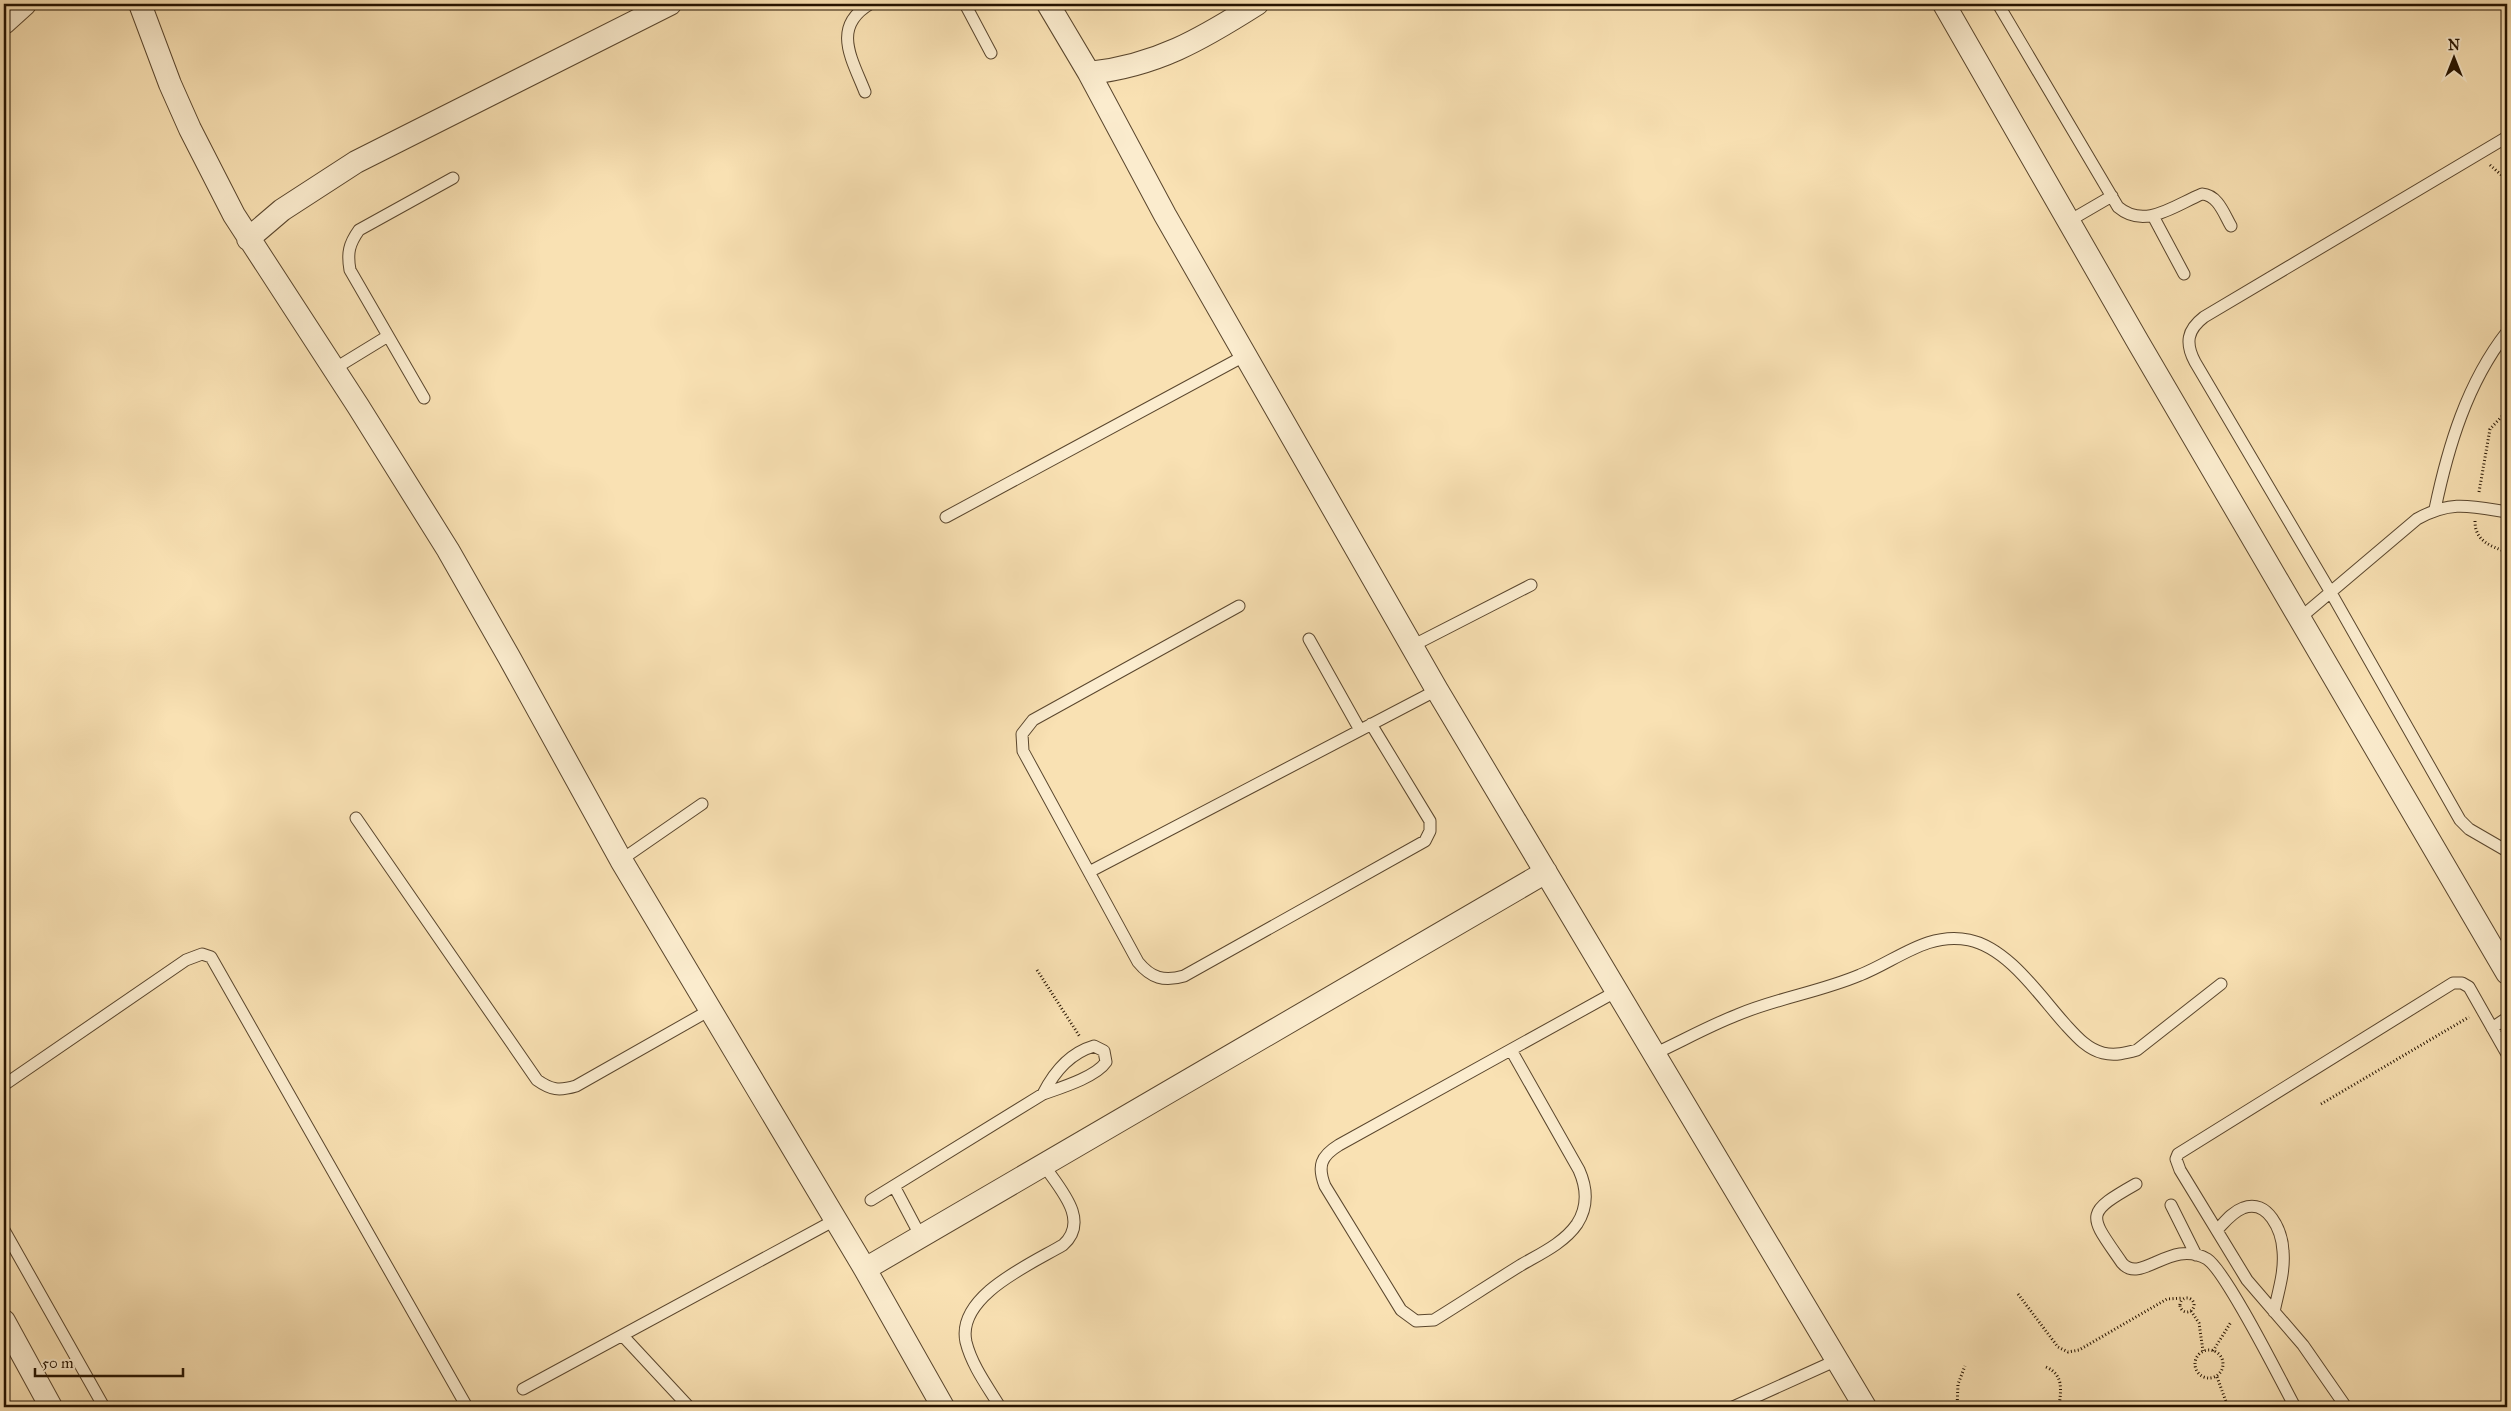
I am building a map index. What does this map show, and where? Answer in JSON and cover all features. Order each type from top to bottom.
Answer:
[{"type":"street","points":[[4,23],[25,4]]},
{"type":"street","points":[[140,4],[170,84],[190,129],[248,239],[334,369],[452,558],[621,860],[834,1220],[865,1269],[943,1407]]},
{"type":"street","points":[[248,239],[311,190],[356,162],[670,4]]},
{"type":"street","points":[[1048,4],[1089,73],[1165,215],[1437,690],[1865,1407]]},
{"type":"street","points":[[1089,73],[1122,69],[1163,57],[1209,35],[1257,4]]},
{"type":"street","points":[[1944,4],[2507,973]]},
{"type":"street","points":[[865,1269],[1546,872]]},
{"type":"street","points":[[4,1321],[51,1407]]},
{"type":"lane","points":[[865,92],[847,39],[848,24],[856,12],[870,4]]},
{"type":"lane","points":[[965,4],[991,53]]},
{"type":"lane","points":[[1998,4],[2118,207],[2126,214],[2144,218],[2154,216],[2198,196],[2207,194],[2215,200],[2231,226]]},
{"type":"lane","points":[[2507,137],[2204,317],[2194,325],[2188,337],[2189,351],[2195,362],[2330,591],[2460,820],[2469,829],[2507,852]]},
{"type":"lane","points":[[424,398],[350,270],[347,256],[351,242],[360,230],[453,178]]},
{"type":"lane","points":[[2069,221],[2112,196]]},
{"type":"lane","points":[[2154,216],[2184,274]]},
{"type":"lane","points":[[2436,509],[2445,463],[2460,419],[2480,376],[2507,332]]},
{"type":"lane","points":[[334,369],[388,336]]},
{"type":"lane","points":[[946,517],[1246,355]]},
{"type":"lane","points":[[2300,618],[2417,519],[2436,509],[2448,506],[2477,507],[2507,512]]},
{"type":"lane","points":[[1412,646],[1531,585]]},
{"type":"lane","points":[[1239,606],[1033,720],[1026,726],[1022,734],[1023,751],[1144,970],[1163,979],[1184,976],[1426,841],[1430,831],[1430,821],[1371,724]]},
{"type":"lane","points":[[1309,639],[1360,730]]},
{"type":"lane","points":[[1089,872],[1437,690]]},
{"type":"lane","points":[[621,860],[702,804]]},
{"type":"lane","points":[[356,818],[537,1080],[548,1088],[562,1090],[576,1086],[710,1010]]},
{"type":"lane","points":[[1654,1054],[1737,1014],[1861,975],[1920,944],[1944,938],[1969,940],[1992,948],[2011,964],[2076,1036],[2089,1047],[2104,1053],[2121,1054],[2137,1050],[2221,984]]},
{"type":"lane","points":[[4,1085],[186,960],[202,954],[211,957],[467,1407]]},
{"type":"lane","points":[[2346,1407],[2303,1345],[2247,1280],[2177,1164],[2176,1159],[2182,1150],[2445,986],[2462,983],[2469,987],[2507,1054]]},
{"type":"lane","points":[[1511,1050],[1585,1183],[1586,1197],[1583,1211],[1576,1224],[1558,1242],[1434,1320],[1416,1321],[1402,1310],[1325,1186],[1321,1174],[1322,1162],[1329,1152],[1339,1145],[1617,991]]},
{"type":"lane","points":[[2492,1028],[2507,1018]]},
{"type":"lane","points":[[871,1200],[1043,1094],[1071,1084],[1103,1067],[1106,1056],[1104,1051],[1094,1046],[1087,1048],[1065,1062],[1049,1082],[1043,1094]]},
{"type":"lane","points":[[1000,1407],[972,1360],[966,1341],[967,1321],[976,1303],[990,1290],[1063,1245],[1072,1236],[1076,1224],[1073,1212],[1043,1164]]},
{"type":"lane","points":[[2136,1184],[2101,1205],[2096,1218],[2100,1231],[2126,1268],[2137,1270],[2170,1255],[2183,1253],[2196,1255],[2208,1260],[2217,1270],[2240,1308],[2295,1407]]},
{"type":"lane","points":[[894,1186],[921,1236]]},
{"type":"lane","points":[[2171,1205],[2196,1255]]},
{"type":"lane","points":[[2217,1230],[2244,1207],[2256,1206],[2267,1212],[2275,1222],[2284,1250],[2281,1279],[2274,1312]]},
{"type":"lane","points":[[523,1389],[834,1220]]},
{"type":"lane","points":[[4,1230],[104,1407]]},
{"type":"lane","points":[[623,1336],[689,1407]]},
{"type":"lane","points":[[1733,1407],[1837,1360]]},
{"type":"path","points":[[2478,154],[2507,180]]},
{"type":"path","points":[[2507,411],[2490,430],[2477,507],[2476,533],[2490,546],[2507,552]]},
{"type":"path","points":[[1036,970],[1087,1048]]},
{"type":"path","points":[[2321,1104],[2482,1009]]},
{"type":"path","points":[[2018,1294],[2058,1347],[2068,1352],[2079,1350],[2167,1299],[2187,1297],[2194,1301],[2195,1305],[2191,1311]]},
{"type":"path","points":[[2183,1298],[2180,1305],[2181,1309],[2188,1312],[2191,1311]]},
{"type":"path","points":[[2213,1350],[2240,1308]]},
{"type":"path","points":[[2191,1311],[2198,1322],[2203,1351]]},
{"type":"path","points":[[2213,1350],[2218,1354],[2223,1366],[2217,1376],[2205,1378],[2196,1371],[2195,1360],[2203,1351],[2213,1350]]},
{"type":"path","points":[[1957,1407],[1958,1384],[1965,1366]]},
{"type":"path","points":[[2046,1367],[2054,1370],[2058,1376],[2061,1389],[2059,1407]]},
{"type":"path","points":[[2217,1376],[2228,1407]]}]
